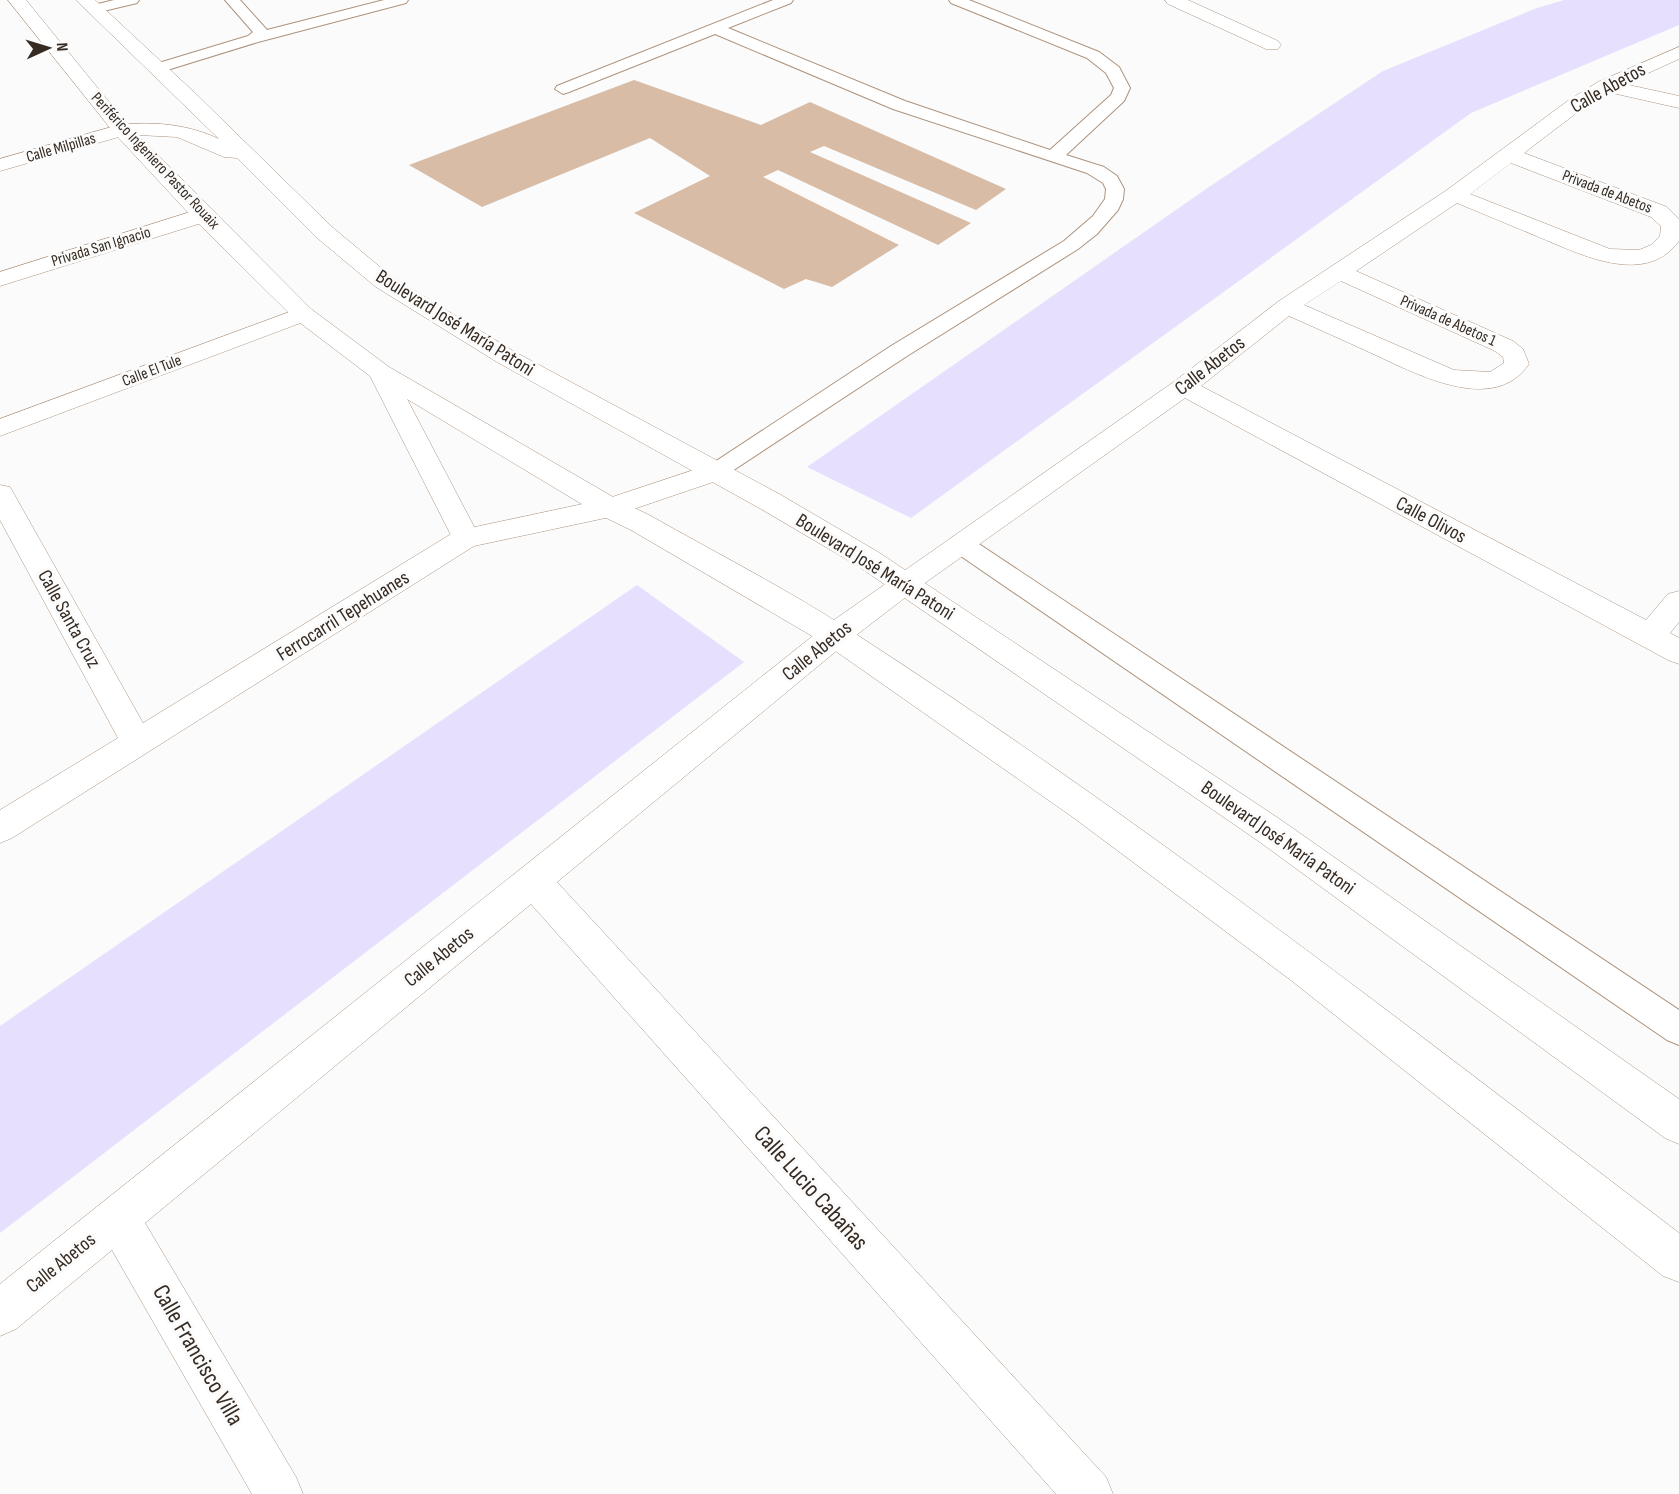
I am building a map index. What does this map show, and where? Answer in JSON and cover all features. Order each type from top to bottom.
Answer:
[{"type":"street","name":"Periférico Ingeniero Pastor Rouaix","points":[[16,0],[122,130],[203,215],[303,314]]},
{"type":"street","points":[[1182,3],[1208,0]]},
{"type":"street","points":[[1182,3],[1272,45]]},
{"type":"street","name":"Boulevard José María Patoni","points":[[90,4],[346,251],[404,295],[506,357],[771,502],[905,583],[1269,830],[1679,1124]]},
{"type":"street","name":"Calle Abetos","points":[[0,1313],[835,635],[905,583],[1184,387],[1287,306],[1455,195],[1507,154],[1605,86],[1676,57]]},
{"type":"street","points":[[1605,86],[1679,102]]},
{"type":"street","name":"Calle Milpillas","points":[[0,165],[122,130],[162,128],[187,131],[259,168]]},
{"type":"street","name":"Privada de Abetos","points":[[1455,195],[1584,248],[1609,255],[1630,258],[1658,252],[1672,236],[1673,229],[1670,221],[1659,212],[1507,154]]},
{"type":"street","name":"Privada San Ignacio","points":[[0,279],[203,215]]},
{"type":"street","name":"Privada de Abetos 1","points":[[1287,306],[1429,370],[1458,379],[1479,381],[1497,378],[1512,373],[1517,364],[1514,354],[1504,346],[1340,272]]},
{"type":"street","points":[[303,314],[380,372],[610,508],[672,540],[835,635],[1086,808],[1305,969],[1679,1260]]},
{"type":"street","name":"Calle El Tule","points":[[0,428],[303,314]]},
{"type":"street","points":[[380,372],[466,538]]},
{"type":"street","name":"Calle Olivos","points":[[1184,387],[1679,652]]},
{"type":"street","name":"Ferrocarril Tepehuanes","points":[[0,828],[466,538],[610,508],[715,472]]},
{"type":"street","name":"Calle Santa Cruz","points":[[0,494],[137,743]]},
{"type":"street","points":[[1650,636],[1679,602]]},
{"type":"street","name":"Calle Lucio Cabañas","points":[[533,882],[1089,1494]]},
{"type":"street","name":"Calle Francisco Villa","points":[[117,1217],[279,1494]]},
{"type":"lane","points":[[90,4],[132,0]]},
{"type":"lane","points":[[232,0],[258,27],[261,33],[253,39]]},
{"type":"lane","points":[[158,68],[253,39],[400,0]]},
{"type":"lane","points":[[563,89],[786,0]]},
{"type":"lane","points":[[956,0],[1093,56],[1113,70],[1122,88],[1118,97],[1053,157]]},
{"type":"lane","points":[[714,28],[899,105],[1099,172],[1114,184],[1117,193],[1114,202],[1092,228],[1071,244],[899,351],[715,472]]},
{"type":"lane","points":[[961,544],[1679,1029]]},
{"type":"shaded area","points":[[1564,0],[1679,0],[1679,25],[1471,113],[911,518],[807,467],[1206,189],[1383,71],[1537,8]]},
{"type":"shaded area","points":[[637,585],[744,662],[0,1233],[0,1026]]},
{"type":"building","points":[[634,80],[761,125],[810,102],[1006,189],[976,210],[824,146],[810,152],[971,223],[938,245],[778,170],[763,177],[899,245],[832,287],[806,279],[784,289],[634,213],[710,176],[650,138],[482,207],[409,165]]}]
